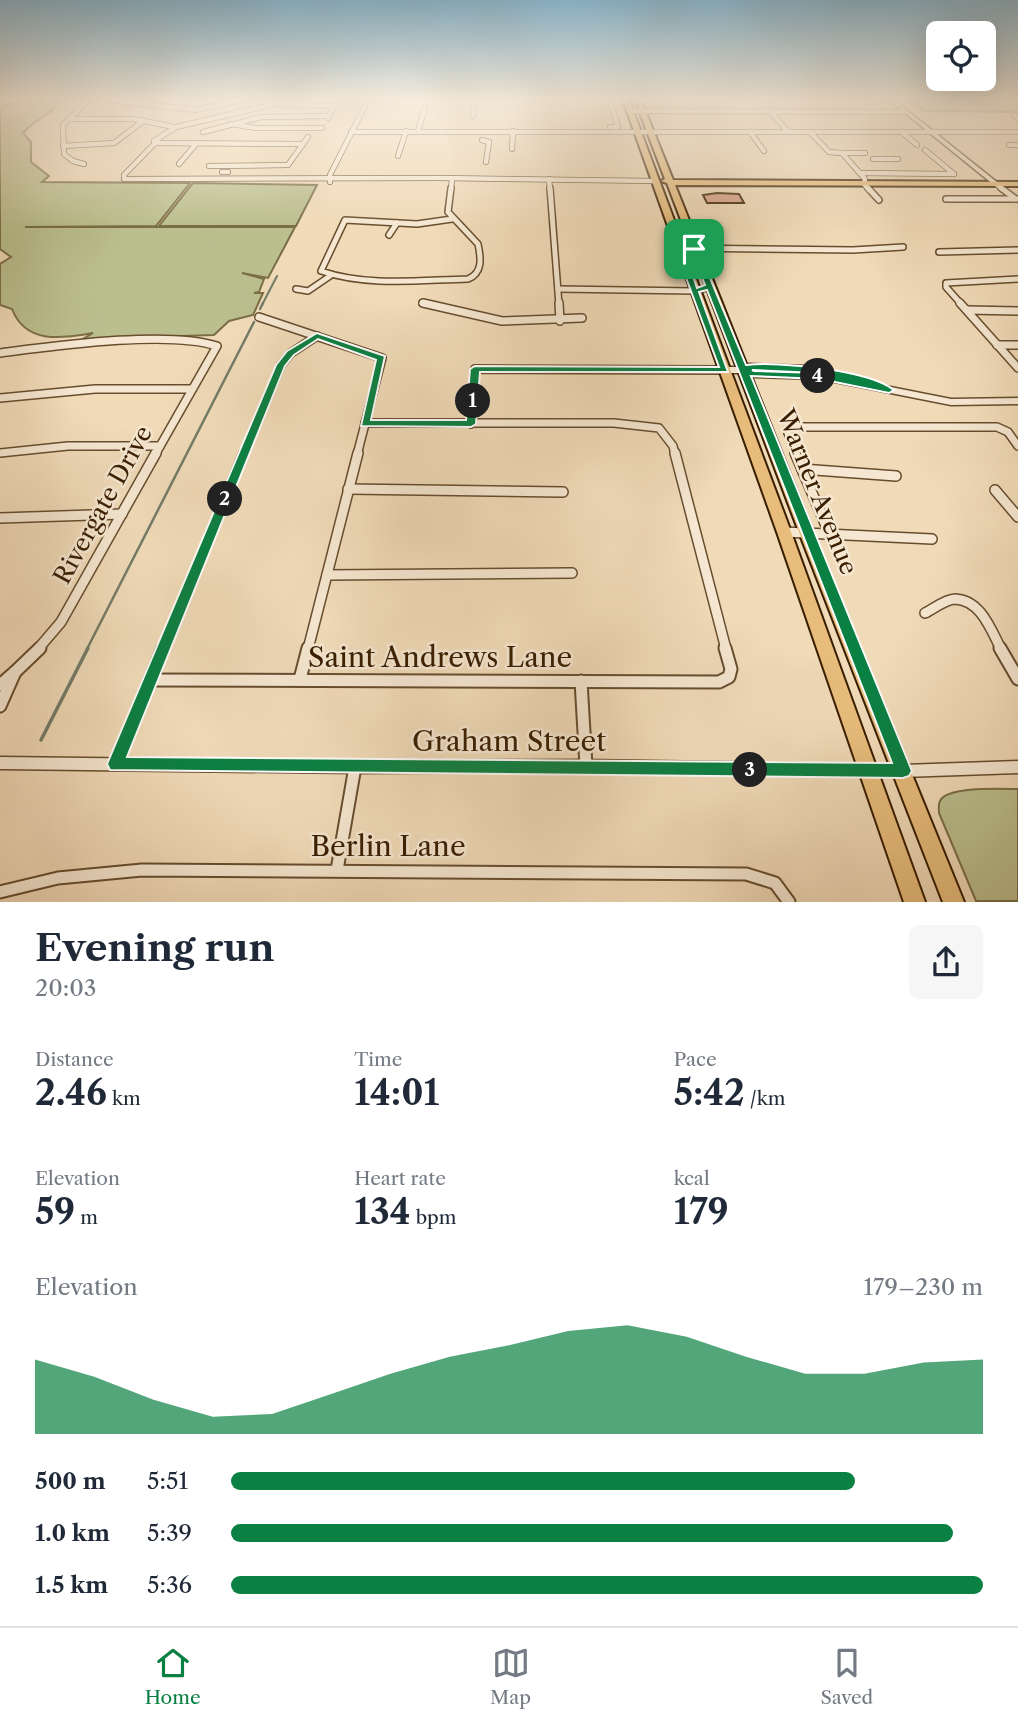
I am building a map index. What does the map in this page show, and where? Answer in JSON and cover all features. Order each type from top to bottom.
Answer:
[{"type":"main road","name":"Warner Avenue","points":[[641,142],[915,901]]},
{"type":"main road","name":"Warner Avenue","points":[[654,142],[694,249],[954,901]]},
{"type":"main road","points":[[654,181],[789,182],[863,179],[1018,182]]},
{"type":"street","points":[[63,142],[68,158],[83,164]]},
{"type":"street","points":[[63,146],[115,142]]},
{"type":"street","points":[[156,142],[123,177],[218,180],[654,181]]},
{"type":"street","points":[[156,142],[116,177],[218,180],[228,169]]},
{"type":"street","points":[[171,142],[303,144]]},
{"type":"street","points":[[329,180],[346,142]]},
{"type":"street","points":[[398,156],[402,142]]},
{"type":"street","points":[[486,162],[489,142]]},
{"type":"street","points":[[512,142],[512,149]]},
{"type":"street","points":[[757,142],[764,151]]},
{"type":"street","points":[[820,142],[829,152],[865,153]]},
{"type":"street","points":[[914,142],[917,145]]},
{"type":"street","points":[[944,142],[1017,200]]},
{"type":"street","points":[[179,164],[196,144]]},
{"type":"street","points":[[209,166],[228,169],[288,165],[303,144]]},
{"type":"street","points":[[1009,145],[1018,145]]},
{"type":"street","points":[[863,179],[905,173],[954,174],[925,150]]},
{"type":"street","points":[[840,153],[878,200]]},
{"type":"street","points":[[873,159],[898,159]]},
{"type":"street","points":[[890,159],[905,173]]},
{"type":"street","points":[[449,179],[448,212],[452,219],[476,238],[481,247],[479,273],[468,279],[330,276],[321,271],[345,220],[417,224],[452,219]]},
{"type":"street","points":[[549,179],[560,321]]},
{"type":"street","points":[[946,199],[1017,200]]},
{"type":"street","points":[[390,235],[388,233],[397,223]]},
{"type":"street","points":[[679,248],[903,247]]},
{"type":"street","points":[[939,252],[1018,250]]},
{"type":"street","points":[[296,289],[308,291],[330,276]]},
{"type":"street","points":[[1018,279],[946,283],[946,287],[1018,368]]},
{"type":"street","points":[[558,289],[694,291],[710,287]]},
{"type":"street","points":[[422,303],[502,321],[560,321],[582,318]]},
{"type":"street","points":[[967,310],[1018,311]]},
{"type":"street","points":[[259,317],[382,358],[300,679]]},
{"type":"street","points":[[116,764],[281,365],[291,353],[317,336]]},
{"type":"street","name":"Rivergate Drive","points":[[0,353],[71,344],[215,343],[215,349],[61,622],[33,656],[0,685]]},
{"type":"street","points":[[997,345],[1018,345]]},
{"type":"street","points":[[365,423],[471,424],[475,369],[743,370],[753,374],[820,376],[951,402],[1018,401]]},
{"type":"street","points":[[0,398],[95,389],[192,389]]},
{"type":"street","name":"Saint Andrews Lane","points":[[150,680],[719,682],[729,677],[731,669],[673,446],[659,428],[614,423],[471,424]]},
{"type":"street","points":[[830,535],[788,436],[787,430],[792,427],[983,427],[1003,429],[1018,446]]},
{"type":"street","points":[[0,453],[68,446],[160,446]]},
{"type":"street","points":[[802,469],[896,476]]},
{"type":"street","points":[[348,489],[563,492]]},
{"type":"street","points":[[995,489],[1018,517]]},
{"type":"street","points":[[0,518],[122,514]]},
{"type":"street","points":[[784,532],[932,539]]},
{"type":"street","points":[[327,575],[572,573]]},
{"type":"street","points":[[925,613],[953,599],[970,603],[979,610],[1018,679]]},
{"type":"street","name":"Rivergate Drive","points":[[0,706],[15,672]]},
{"type":"street","points":[[581,681],[586,766]]},
{"type":"street","name":"Graham Street","points":[[0,763],[355,767],[586,766],[869,771],[1018,768]]},
{"type":"street","points":[[337,870],[355,767]]},
{"type":"street","name":"Berlin Lane","points":[[0,891],[58,878],[142,870],[746,874],[775,883],[789,901]]},
{"type":"green space","points":[[0,142],[31,142],[31,162],[49,176],[42,182],[190,183],[156,226],[25,227],[295,227],[268,278],[242,273],[264,279],[259,292],[254,293],[263,293],[253,315],[229,321],[214,335],[83,339],[93,333],[57,337],[36,334],[18,321],[12,309],[0,305],[0,264],[11,257],[0,249]]},
{"type":"green space","points":[[193,183],[317,185],[296,226],[159,226]]},
{"type":"green space","points":[[1018,789],[1018,901],[976,901],[939,813],[939,802],[945,796],[964,791]]},
{"type":"building","points":[[739,194],[744,203],[707,203],[703,195]]},
{"type":"waterway","points":[[262,305],[277,276]]},
{"type":"waterway","points":[[260,309],[262,305]]},
{"type":"waterway","points":[[87,649],[254,322]]},
{"type":"waterway","points":[[41,740],[88,648]]},
{"type":"route","points":[[694,249],[679,248],[694,291],[710,287],[743,370],[749,367],[816,370],[874,383],[889,390],[820,376],[753,374],[743,370],[903,771],[586,766],[116,764],[281,365],[291,353],[317,336],[382,358],[365,423],[471,424],[475,369],[725,370],[694,291],[710,287],[694,249]]}]
